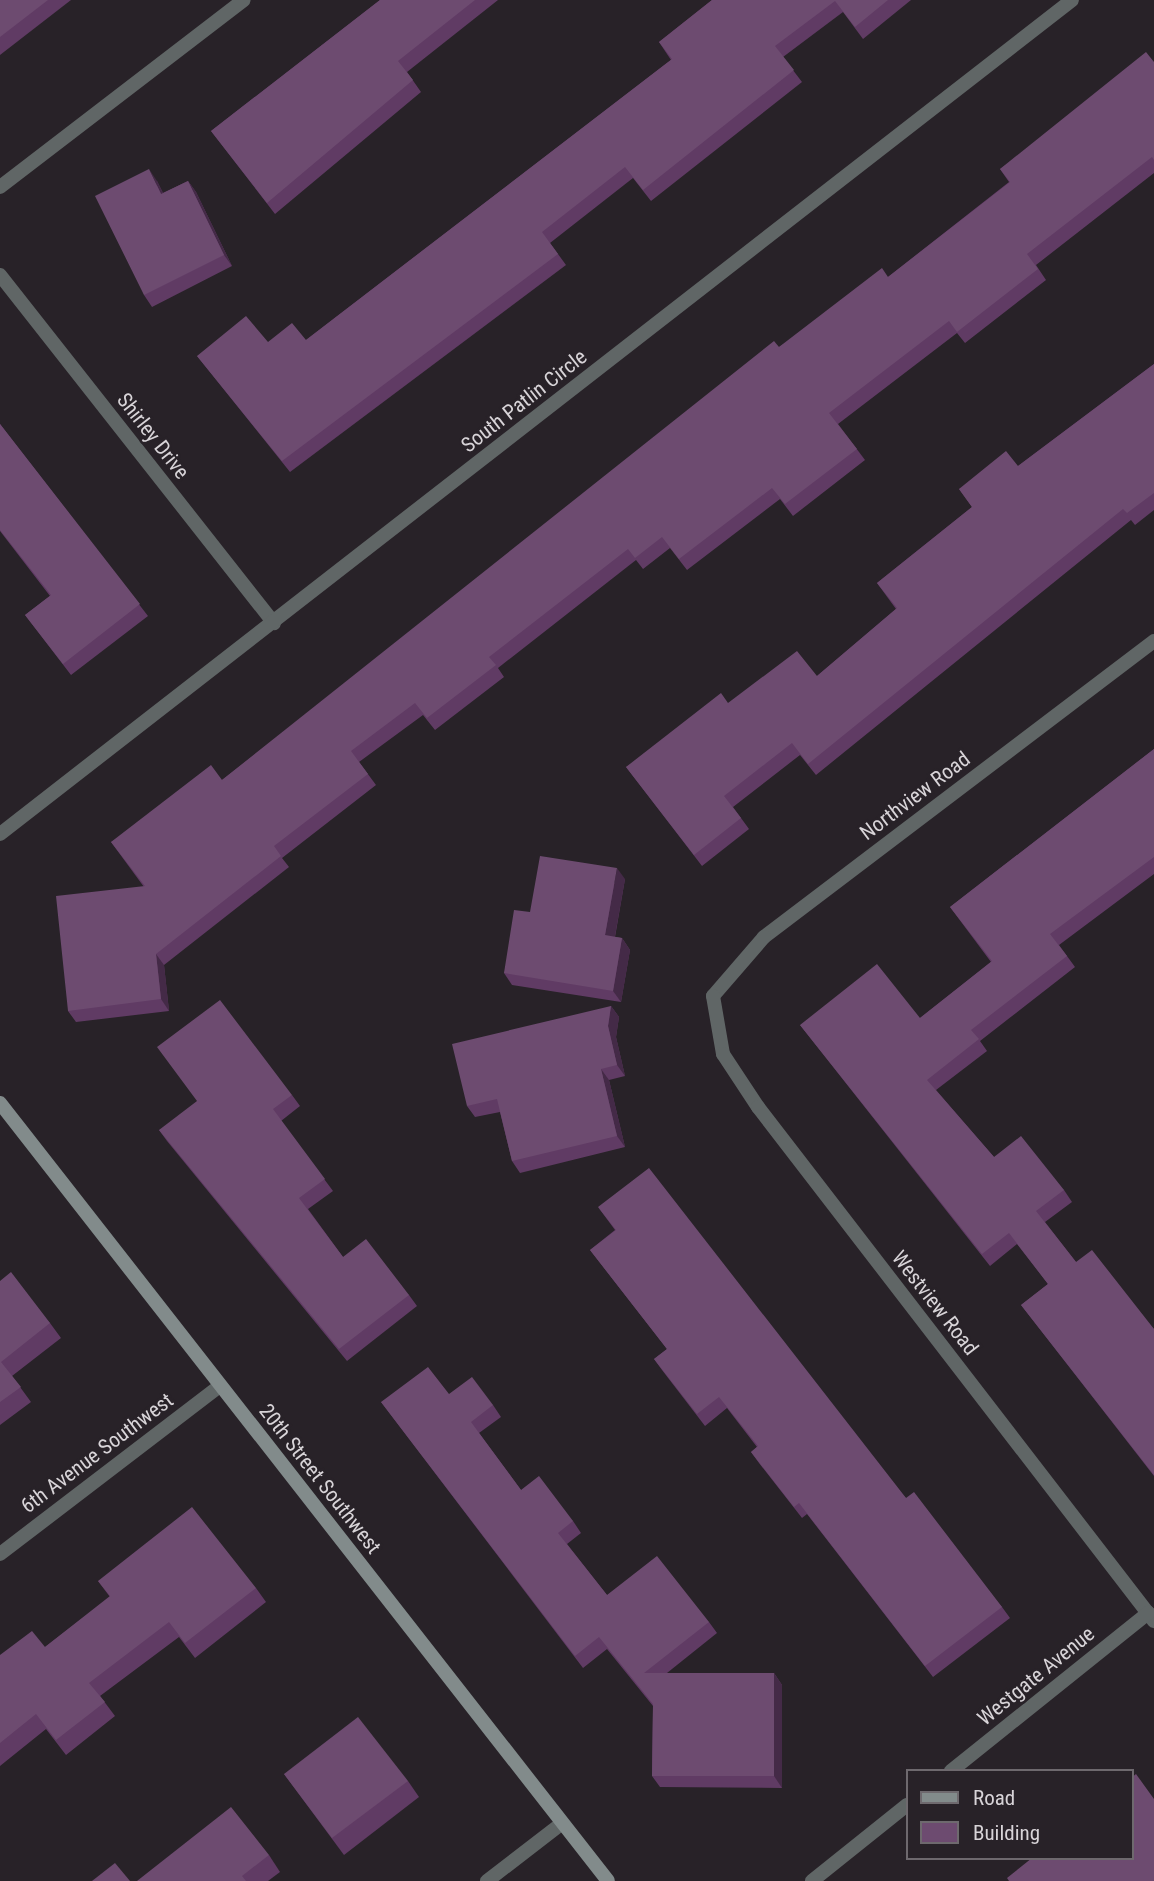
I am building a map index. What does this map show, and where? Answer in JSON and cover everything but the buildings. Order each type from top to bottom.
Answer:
[{"type":"street","points":[[0,187],[244,0]]},
{"type":"street","name":"South Patlin Circle","points":[[0,834],[1072,0]]},
{"type":"street","name":"Shirley Drive","points":[[0,275],[274,623]]},
{"type":"street","name":"Northview Road","points":[[713,996],[764,937],[1154,640]]},
{"type":"street","name":"Westview Road","points":[[713,996],[723,1054],[758,1107],[1151,1617]]},
{"type":"street","name":"20th Street Southwest","points":[[0,1103],[607,1881]]},
{"type":"street","name":"6th Avenue Southwest","points":[[0,1554],[220,1386]]},
{"type":"street","name":"Westgate Avenue","points":[[954,1769],[1151,1617]]},
{"type":"street","points":[[813,1881],[906,1806]]},
{"type":"street","points":[[487,1881],[561,1824]]}]
